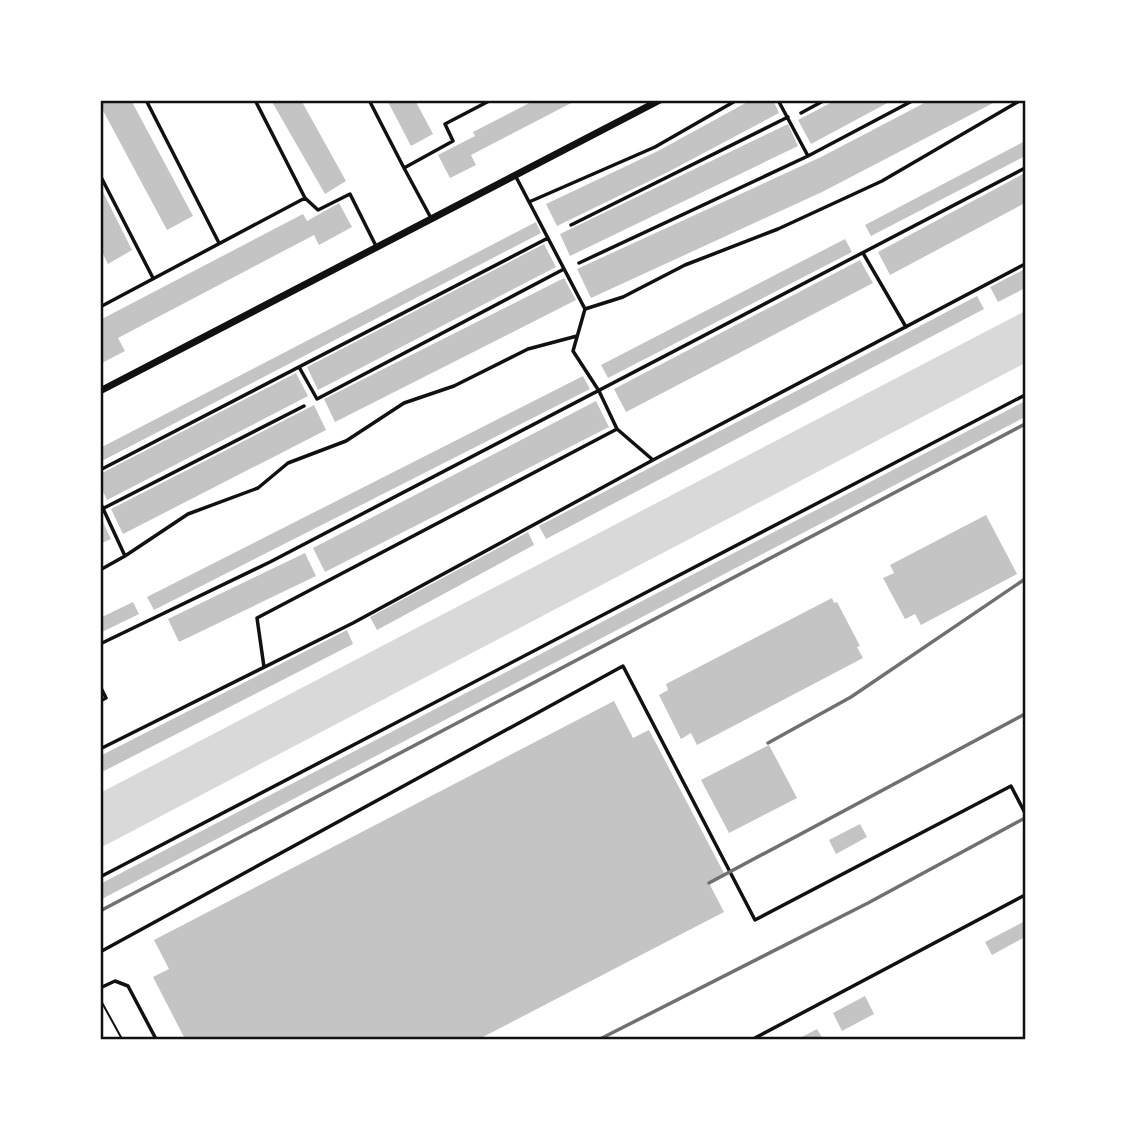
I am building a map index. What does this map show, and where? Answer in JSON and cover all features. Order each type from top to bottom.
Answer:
[{"type":"street","points":[[100,391],[660,100]]},
{"type":"lane","points":[[146,100],[219,243]]},
{"type":"lane","points":[[255,100],[305,198],[318,210],[350,194],[376,247]]},
{"type":"lane","points":[[369,100],[431,218]]},
{"type":"lane","points":[[404,168],[453,141],[445,124],[491,100]]},
{"type":"lane","points":[[529,202],[655,147],[737,100]]},
{"type":"lane","points":[[778,100],[808,156]]},
{"type":"lane","points":[[801,113],[825,100]]},
{"type":"lane","points":[[579,263],[808,156],[915,100]]},
{"type":"lane","points":[[585,309],[623,297],[685,265],[778,229],[883,181],[1021,100]]},
{"type":"lane","points":[[571,225],[788,117]]},
{"type":"lane","points":[[100,644],[270,562],[1025,169]]},
{"type":"lane","points":[[100,174],[153,278]]},
{"type":"lane","points":[[515,175],[585,309],[573,351],[599,391],[617,429],[653,460]]},
{"type":"lane","points":[[100,307],[305,198]]},
{"type":"lane","points":[[100,470],[548,238]]},
{"type":"lane","points":[[863,253],[906,327]]},
{"type":"lane","points":[[100,749],[353,623],[653,460],[1025,264]]},
{"type":"lane","points":[[299,367],[317,399],[564,268]]},
{"type":"lane","points":[[100,570],[188,513],[258,488],[288,463],[346,441],[404,403],[454,386],[528,349],[577,336]]},
{"type":"lane","points":[[100,877],[1025,395]]},
{"type":"lane","points":[[101,510],[304,406]]},
{"type":"lane","points":[[264,667],[257,618],[617,429]]},
{"type":"lane","points":[[100,502],[101,510],[125,556]]},
{"type":"lane","points":[[102,951],[622,666],[755,919],[1011,786],[1025,813]]},
{"type":"lane","points":[[100,686],[106,698],[100,701]]},
{"type":"lane","points":[[753,1039],[1025,895]]},
{"type":"lane","points":[[100,988],[115,981],[128,986],[156,1039]]},
{"type":"path","points":[[100,999],[122,1039]]},
{"type":"shaded area","points":[[1025,311],[1025,363],[100,848],[100,793]]},
{"type":"building","points":[[106,100],[131,100],[193,216],[167,230],[100,105]]},
{"type":"building","points":[[271,100],[301,100],[346,181],[325,194]]},
{"type":"building","points":[[387,100],[415,100],[433,134],[411,146]]},
{"type":"building","points":[[535,100],[577,100],[471,155],[476,165],[450,178],[438,155],[475,136],[473,132]]},
{"type":"building","points":[[751,100],[773,100],[779,113],[668,172],[557,226],[546,204],[658,151]]},
{"type":"building","points":[[836,100],[893,100],[811,144],[798,120]]},
{"type":"building","points":[[930,100],[999,100],[822,192],[591,298],[577,269],[821,157]]},
{"type":"building","points":[[788,124],[798,146],[570,256],[560,234]]},
{"type":"building","points":[[1025,141],[1025,156],[871,236],[865,225]]},
{"type":"building","points":[[1025,173],[1025,203],[890,275],[878,252]]},
{"type":"building","points":[[100,186],[132,250],[108,264],[100,248]]},
{"type":"building","points":[[339,203],[352,227],[319,245],[314,235],[118,338],[125,351],[100,364],[100,320],[303,214],[307,221]]},
{"type":"building","points":[[536,222],[541,233],[100,462],[100,448]]},
{"type":"building","points":[[845,239],[852,252],[608,378],[601,365]]},
{"type":"building","points":[[544,244],[556,267],[318,390],[307,367]]},
{"type":"building","points":[[860,260],[873,283],[626,412],[614,389]]},
{"type":"building","points":[[1025,269],[1025,288],[998,302],[990,287]]},
{"type":"building","points":[[564,278],[576,300],[335,422],[324,399]]},
{"type":"building","points":[[977,296],[984,309],[546,539],[539,526]]},
{"type":"building","points":[[296,373],[308,396],[107,500],[100,485],[100,474]]},
{"type":"building","points":[[583,376],[590,389],[154,610],[147,597]]},
{"type":"building","points":[[596,401],[609,427],[325,572],[313,548]]},
{"type":"building","points":[[1025,401],[1025,417],[100,900],[100,884]]},
{"type":"building","points":[[314,405],[326,430],[123,534],[111,509]]},
{"type":"building","points":[[986,515],[1017,574],[921,625],[915,614],[905,619],[883,578],[894,573],[890,565]]},
{"type":"building","points":[[100,516],[111,539],[100,544]]},
{"type":"building","points":[[528,532],[534,545],[377,630],[370,617]]},
{"type":"building","points":[[305,553],[316,576],[179,642],[168,619]]},
{"type":"building","points":[[832,598],[834,603],[837,602],[860,646],[857,647],[863,658],[697,745],[691,733],[681,739],[659,695],[668,690],[666,684]]},
{"type":"building","points":[[133,602],[139,614],[100,633],[100,618]]},
{"type":"building","points":[[347,630],[353,644],[100,773],[100,756]]},
{"type":"building","points":[[614,701],[633,738],[649,730],[725,875],[709,883],[724,912],[479,1039],[185,1039],[153,977],[169,969],[154,940]]},
{"type":"building","points":[[769,745],[797,798],[729,833],[701,780]]},
{"type":"building","points":[[860,824],[867,837],[836,854],[829,840]]},
{"type":"building","points":[[1025,921],[1025,937],[992,955],[985,942]]},
{"type":"building","points":[[865,996],[874,1014],[842,1031],[833,1013]]},
{"type":"building","points":[[817,1029],[823,1039],[798,1039]]},
{"type":"railway","points":[[100,911],[1025,424]]},
{"type":"railway","points":[[768,743],[851,697],[1025,579]]},
{"type":"railway","points":[[709,883],[1025,714]]},
{"type":"railway","points":[[600,1039],[868,903],[1025,818]]}]
